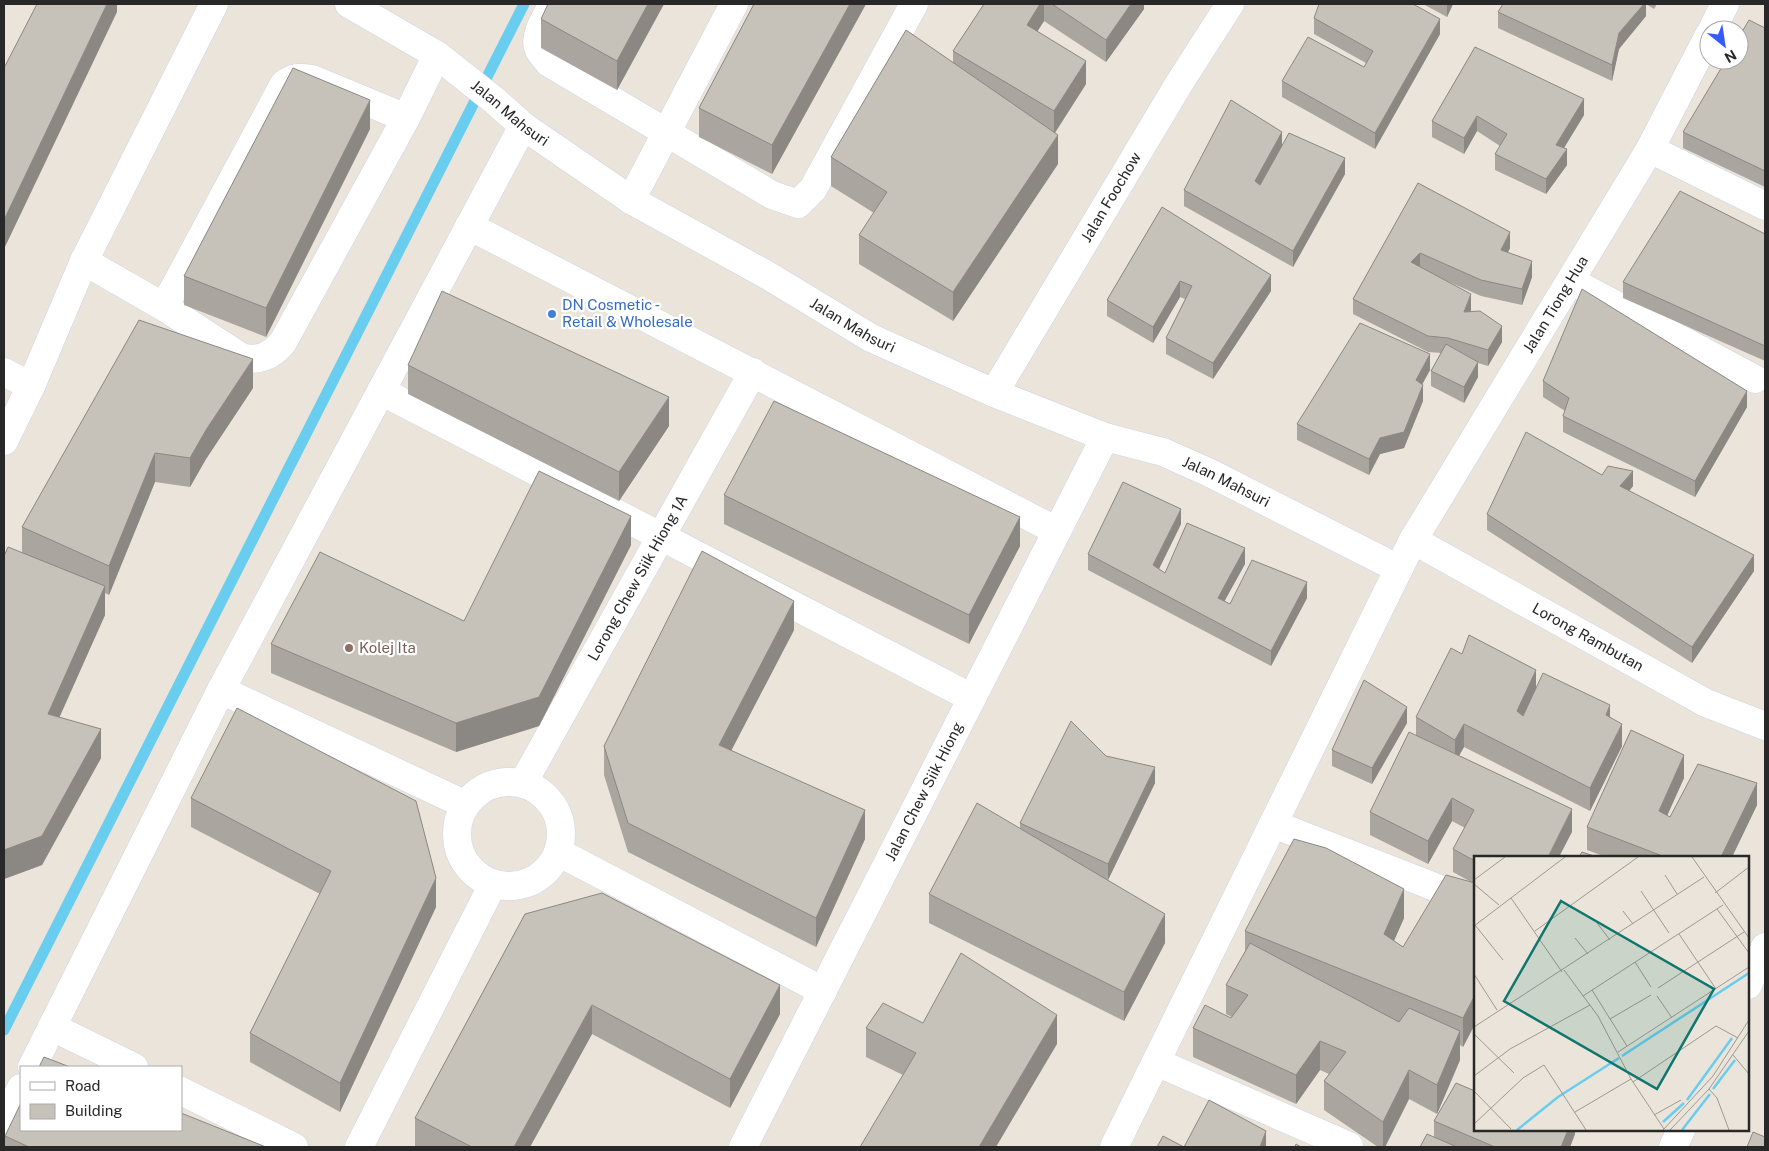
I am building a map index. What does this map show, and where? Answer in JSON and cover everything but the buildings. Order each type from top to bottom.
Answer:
[{"type":"street","points":[[4,440],[31,386],[84,261],[214,4]]},
{"type":"street","name":"Jalan Mahsuri","points":[[349,4],[442,60],[495,100],[522,126],[631,200],[767,274],[871,338],[994,393],[1105,437],[1163,452],[1210,473],[1399,569]]},
{"type":"street","points":[[553,4],[538,36],[539,49],[549,63],[772,195],[798,204],[813,189],[914,4]]},
{"type":"street","points":[[631,200],[734,4]]},
{"type":"street","name":"Jalan Foochow","points":[[994,393],[1180,82],[1230,4]]},
{"type":"street","points":[[1717,20],[1725,4]]},
{"type":"street","name":"Jalan Tiong Hua","points":[[1114,1147],[1413,540],[1650,149],[1699,54]]},
{"type":"street","points":[[84,261],[164,307],[241,357],[250,360],[261,358],[279,347],[406,118],[442,60]]},
{"type":"street","points":[[164,307],[284,84],[291,79],[301,77],[312,79],[406,118]]},
{"type":"street","points":[[32,1066],[221,690],[522,126]]},
{"type":"street","points":[[1650,149],[1765,206]]},
{"type":"street","points":[[469,226],[1057,530]]},
{"type":"street","points":[[1571,281],[1755,379]]},
{"type":"street","points":[[4,372],[31,386]]},
{"type":"street","name":"Lorong Chew Siik Hiong 1A","points":[[523,783],[753,372]]},
{"type":"street","points":[[381,391],[972,698]]},
{"type":"street","name":"Jalan Chew Siik Hiong","points":[[743,1147],[1105,437]]},
{"type":"street","name":"Lorong Rambutan","points":[[1413,540],[1706,703],[1765,726]]},
{"type":"street","points":[[221,690],[466,805]]},
{"type":"street","points":[[506,782],[523,783],[539,790],[551,802],[560,818],[562,835],[558,852],[551,866],[539,877],[524,884],[508,886],[493,884],[479,876],[467,865],[460,851],[457,836],[459,820],[466,805],[477,793],[490,785],[506,782]]},
{"type":"street","points":[[1273,824],[1462,898]]},
{"type":"street","points":[[558,852],[823,991]]},
{"type":"street","points":[[359,1147],[493,884]]},
{"type":"street","points":[[1749,983],[1765,947]]},
{"type":"street","points":[[52,1027],[132,1066]]},
{"type":"street","points":[[1156,1062],[1349,1146]]},
{"type":"street","points":[[4,1124],[20,1090]]},
{"type":"street","points":[[182,1091],[294,1147]]},
{"type":"street","points":[[1673,1147],[1681,1131]]},
{"type":"waterway","points":[[4,1030],[524,4]]},
{"type":"place","name":"DN Cosmetic - Retail & Wholesale","points":[[552,314]]},
{"type":"place","name":"Kolej Ita","points":[[349,648]]}]
